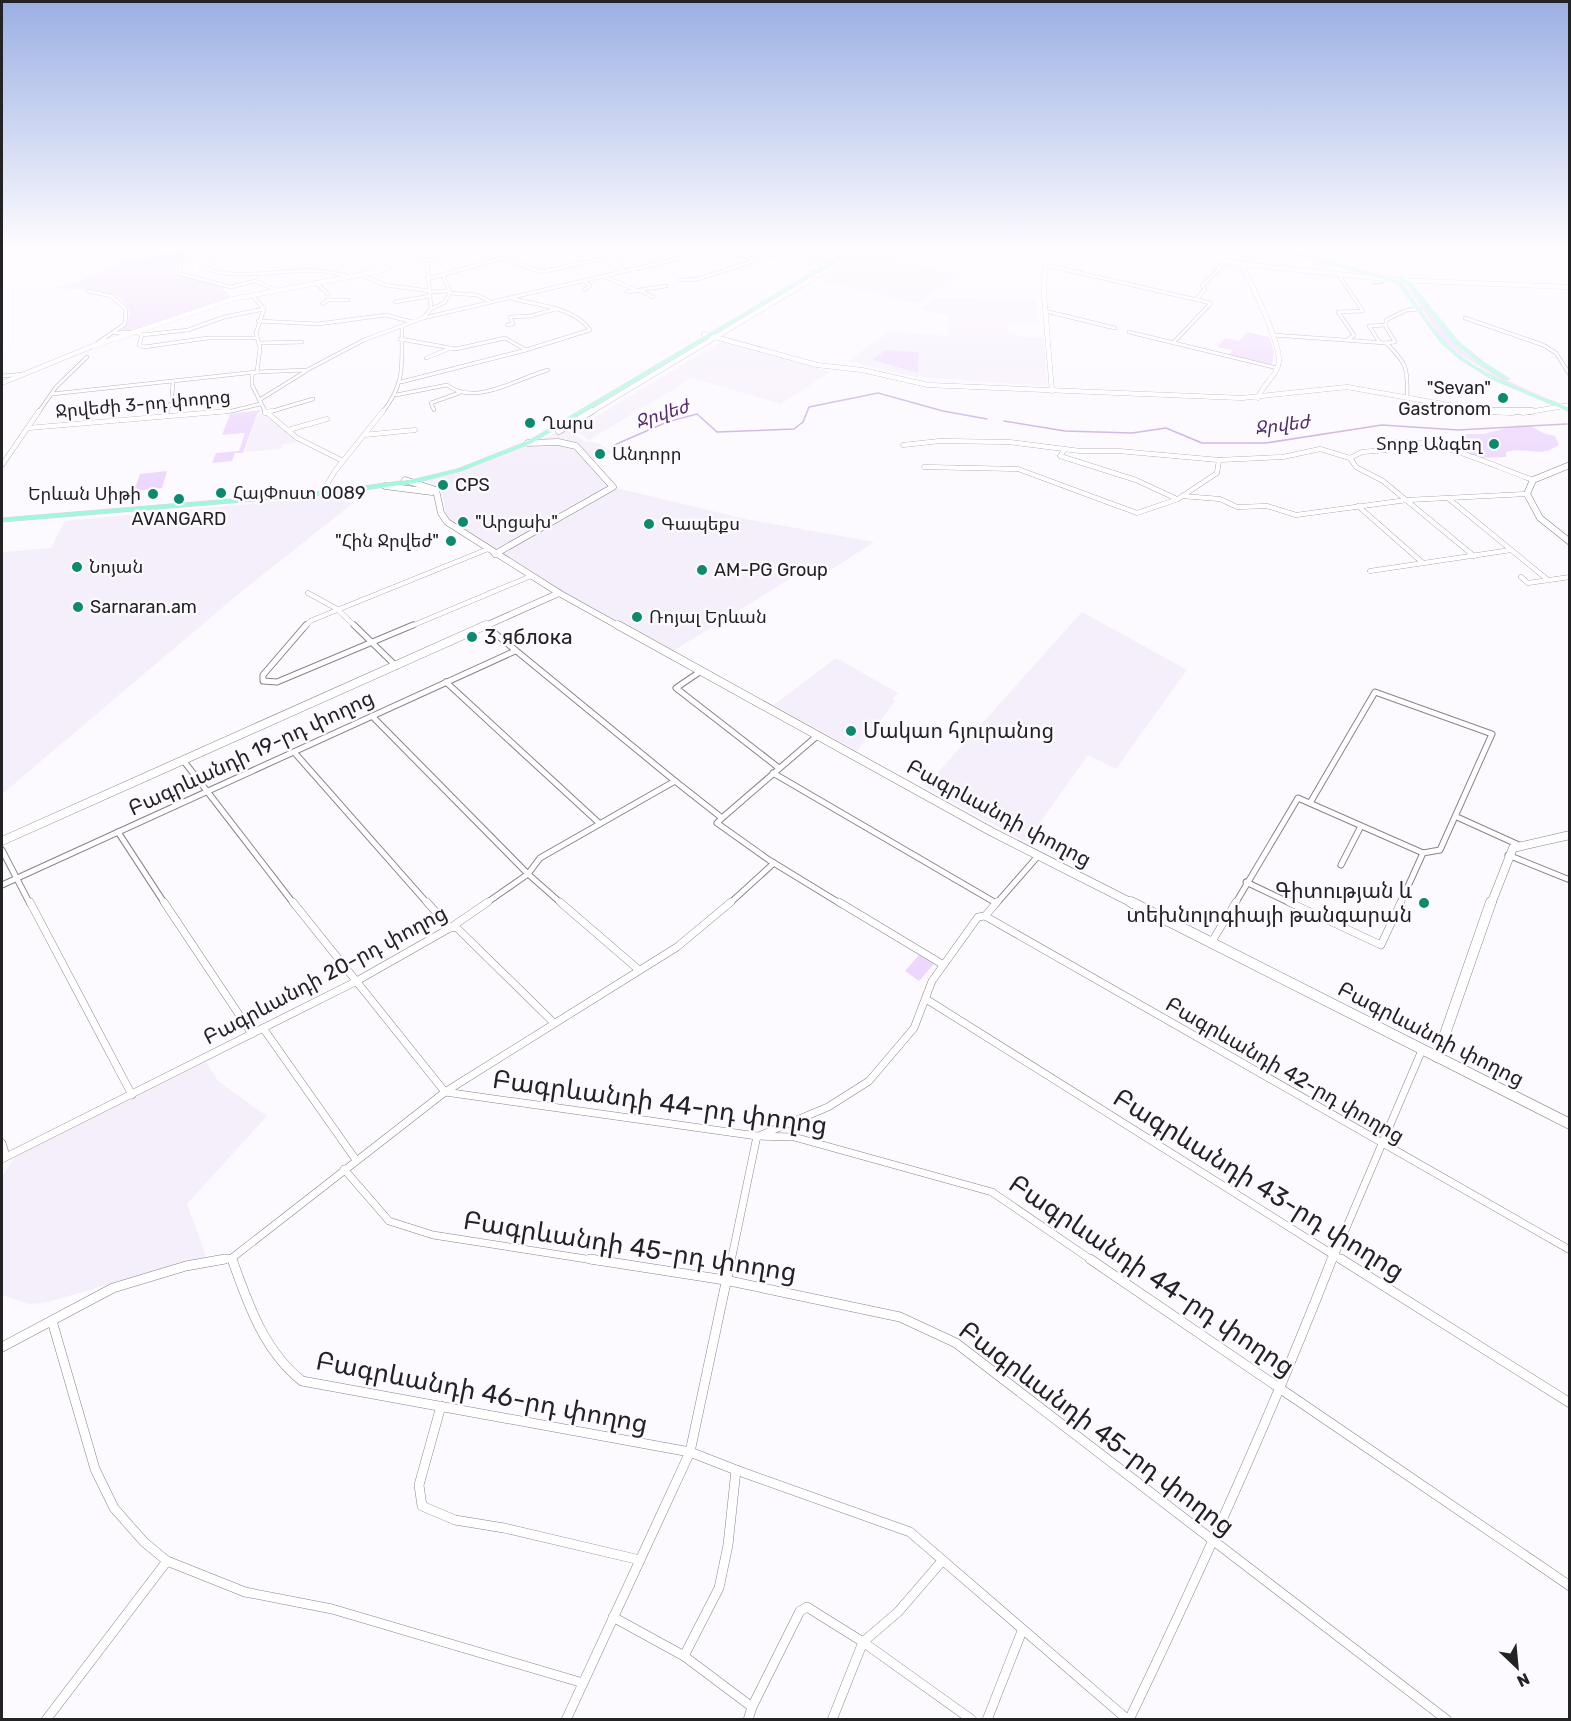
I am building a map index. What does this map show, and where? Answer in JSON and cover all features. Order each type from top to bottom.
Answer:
[{"type":"main road","points":[[2,519],[385,486],[459,470],[504,451],[721,326]]},
{"type":"main road","points":[[1432,326],[1443,342],[1474,368],[1560,407],[1569,407]]},
{"type":"main road","points":[[1444,326],[1468,354],[1503,376],[1569,407]]},
{"type":"main road","points":[[529,442],[706,335]]},
{"type":"main road","points":[[321,492],[405,480],[504,451],[559,430]]},
{"type":"street","points":[[93,346],[122,326]]},
{"type":"street","points":[[2,383],[93,346],[151,326]]},
{"type":"street","points":[[115,333],[135,332],[142,335],[188,330],[199,326]]},
{"type":"street","points":[[257,326],[257,372]]},
{"type":"street","name":"Ջրվեժի 3-րդ փողոց","points":[[28,428],[61,426],[76,422],[232,411],[260,401],[307,370],[317,367],[364,340],[401,326]]},
{"type":"street","points":[[321,492],[343,460],[396,395],[401,382],[402,326]]},
{"type":"street","points":[[401,382],[526,350],[590,330],[587,326]]},
{"type":"street","points":[[559,430],[736,326]]},
{"type":"street","points":[[1046,326],[1052,391]]},
{"type":"street","points":[[1107,326],[1114,328]]},
{"type":"street","points":[[1173,343],[1189,326]]},
{"type":"street","points":[[1258,398],[1277,368],[1280,359],[1269,326]]},
{"type":"street","points":[[1345,341],[1354,335],[1348,326]]},
{"type":"street","points":[[1369,326],[1380,343]]},
{"type":"street","points":[[1273,335],[1345,341],[1395,342],[1387,326]]},
{"type":"street","points":[[1489,326],[1543,345],[1556,353],[1569,375]]},
{"type":"street","points":[[1129,332],[1277,368]]},
{"type":"street","points":[[142,335],[139,345],[144,347],[208,338],[256,338]]},
{"type":"street","points":[[706,335],[817,365],[862,370],[928,385],[1258,398],[1347,387],[1488,412],[1521,413],[1560,407]]},
{"type":"street","points":[[426,358],[452,348],[505,338],[526,350]]},
{"type":"street","points":[[400,339],[452,348]]},
{"type":"street","points":[[259,343],[302,342]]},
{"type":"street","points":[[1386,343],[1404,360],[1408,374],[1407,398]]},
{"type":"street","points":[[2,465],[52,394],[87,357]]},
{"type":"street","points":[[52,394],[257,372],[307,370]]},
{"type":"street","points":[[434,410],[431,403],[459,393],[478,392],[507,384],[522,376],[548,370]]},
{"type":"street","points":[[257,372],[252,374],[250,385],[265,413],[288,430],[343,460]]},
{"type":"street","points":[[2,376],[30,373]]},
{"type":"street","points":[[172,395],[173,382]]},
{"type":"street","points":[[396,395],[447,385],[459,393]]},
{"type":"street","points":[[265,413],[314,399]]},
{"type":"street","points":[[576,421],[600,401]]},
{"type":"street","points":[[165,416],[170,404]]},
{"type":"street","points":[[288,430],[327,419]]},
{"type":"street","points":[[364,435],[415,430]]},
{"type":"street","points":[[903,445],[940,441],[999,442],[1218,460],[1283,457],[1320,449],[1350,458],[1356,466],[1383,481],[1473,555]]},
{"type":"street","points":[[1350,458],[1362,452],[1386,450],[1393,442],[1405,441],[1465,456],[1533,480],[1569,465]]},
{"type":"street","points":[[529,442],[558,442],[576,446],[613,487],[601,496],[491,551],[310,621],[280,653],[263,675],[263,681],[277,682],[531,576]]},
{"type":"street","points":[[1065,449],[1060,456],[1136,480],[1180,498],[1221,500],[1237,507],[1267,506],[1296,515],[1407,500],[1527,494]]},
{"type":"street","points":[[2,451],[11,450]]},
{"type":"street","points":[[924,467],[1018,470],[1137,513],[1180,498],[1217,473],[1218,460]]},
{"type":"street","name":"Բագրևանդի փողոց","points":[[405,480],[437,489],[442,515],[447,522],[531,576],[817,736],[1038,856],[1569,1124]]},
{"type":"street","points":[[1527,494],[1533,480]]},
{"type":"street","points":[[385,486],[392,482]]},
{"type":"street","points":[[385,486],[430,491],[440,499]]},
{"type":"street","points":[[1527,494],[1540,518],[1569,542]]},
{"type":"street","points":[[1449,499],[1548,580]]},
{"type":"street","points":[[1358,506],[1423,563]]},
{"type":"street","points":[[1370,570],[1511,550]]},
{"type":"street","points":[[1521,577],[1528,583],[1569,577]]},
{"type":"street","points":[[308,593],[337,609],[396,666]]},
{"type":"street","points":[[2,841],[559,593]]},
{"type":"street","points":[[486,626],[722,818]]},
{"type":"street","name":"Բագրևանդի 19-րդ փողոց","points":[[2,885],[515,651]]},
{"type":"street","points":[[701,671],[676,688],[776,771],[996,903]]},
{"type":"street","points":[[446,682],[599,823]]},
{"type":"street","points":[[1211,943],[1298,798],[1423,853],[1440,850],[1457,817],[1492,734],[1375,692],[1310,803]]},
{"type":"street","points":[[372,716],[528,874],[639,970]]},
{"type":"street","points":[[817,736],[717,823],[774,863],[942,964]]},
{"type":"street","points":[[294,752],[450,928],[456,927],[554,1023]]},
{"type":"street","points":[[183,760],[355,982],[445,1092]]},
{"type":"street","name":"Բագրևանդի 20-րդ փողոց","points":[[4,1158],[355,982],[450,928],[528,874],[540,858],[675,781]]},
{"type":"street","points":[[1457,817],[1521,846]]},
{"type":"street","points":[[1341,865],[1361,826]]},
{"type":"street","points":[[118,832],[252,1034]]},
{"type":"street","points":[[1437,1057],[1508,855],[1514,848],[1569,835]]},
{"type":"street","points":[[2,850],[132,1095]]},
{"type":"street","points":[[1246,882],[1381,945],[1423,853]]},
{"type":"street","points":[[1508,855],[1569,880]]},
{"type":"street","points":[[566,1719],[690,1452],[725,1280],[758,1136],[828,1107],[870,1081],[914,1028],[942,964],[978,917],[986,916],[1038,856]]},
{"type":"street","points":[[2,1347],[113,1288],[186,1266],[232,1258],[445,1092],[639,970],[709,922],[774,863]]},
{"type":"street","name":"Բագրևանդի 42-րդ փողոց","points":[[986,916],[1569,1250]]},
{"type":"street","name":"Բագրևանդի 43-րդ փողոց","points":[[926,999],[1569,1403]]},
{"type":"street","points":[[263,1028],[356,1160]]},
{"type":"street","points":[[684,1656],[719,1588],[728,1545],[736,1470],[910,1532],[1022,1631],[1129,1719],[1214,1542],[1282,1388],[1334,1255],[1384,1145],[1422,1050]]},
{"type":"street","name":"Բագրևանդի 44-րդ փողոց","points":[[445,1092],[758,1136],[794,1137],[992,1192],[1569,1586]]},
{"type":"street","points":[[2,1143],[4,1158]]},
{"type":"street","name":"Բագրևանդի 45-րդ փողոց","points":[[344,1169],[389,1221],[433,1235],[725,1280],[900,1317],[956,1343],[1447,1719]]},
{"type":"street","name":"Բագրևանդի 46-րդ փողոց","points":[[232,1258],[252,1314],[290,1373],[302,1380],[690,1452],[736,1470]]},
{"type":"street","points":[[52,1321],[95,1469],[114,1508],[144,1542],[167,1561],[245,1592],[332,1609],[583,1683]]},
{"type":"street","points":[[441,1406],[419,1485],[422,1506],[455,1521],[504,1528],[640,1560]]},
{"type":"street","points":[[46,1719],[167,1561]]},
{"type":"street","points":[[832,1719],[863,1642],[898,1612],[942,1562]]},
{"type":"street","points":[[748,1719],[800,1611],[807,1607],[863,1642],[972,1719]]},
{"type":"street","points":[[613,1617],[684,1656],[752,1707]]},
{"type":"street","points":[[987,1719],[1022,1631]]},
{"type":"shaded area","points":[[126,326],[146,326],[132,331],[119,332]]},
{"type":"shaded area","points":[[948,326],[1008,326],[1008,331],[1024,337],[1044,338],[1047,386],[916,377],[848,361],[890,331],[948,336]]},
{"type":"shaded area","points":[[1434,326],[1441,326],[1458,347],[1480,364],[1504,379],[1555,402],[1501,380],[1460,354],[1442,338]]},
{"type":"shaded area","points":[[1247,332],[1269,337],[1274,352],[1272,365],[1229,355],[1232,350],[1217,347],[1225,338],[1239,341]]},
{"type":"shaded area","points":[[722,341],[830,372],[781,404],[692,378],[589,440],[574,430]]},
{"type":"shaded area","points":[[885,350],[919,352],[918,373],[873,360]]},
{"type":"shaded area","points":[[262,410],[257,414],[243,453],[235,453],[232,461],[212,463],[216,453],[239,451],[245,433],[222,435],[230,414]]},
{"type":"shaded area","points":[[257,414],[263,414],[302,442],[283,444],[281,449],[245,452]]},
{"type":"shaded area","points":[[1519,425],[1531,426],[1543,433],[1555,436],[1559,445],[1539,452],[1520,450],[1506,452],[1506,457],[1479,458],[1449,450],[1467,444],[1462,434],[1483,434]]},
{"type":"shaded area","points":[[566,429],[585,442],[598,443],[613,452],[594,461],[616,488],[745,519],[874,542],[826,573],[812,565],[673,651],[568,595],[447,522],[442,490],[425,480],[475,466]]},
{"type":"shaded area","points":[[167,471],[162,488],[134,491],[140,474]]},
{"type":"shaded area","points":[[345,497],[341,501],[353,503],[236,596],[2,794],[2,552],[51,548],[65,521]]},
{"type":"shaded area","points":[[1082,612],[1187,670],[1116,769],[1088,755],[1026,842],[925,787]]},
{"type":"shaded area","points":[[836,658],[898,693],[892,699],[895,701],[857,751],[774,705]]},
{"type":"shaded area","points":[[919,955],[934,964],[919,981],[905,971]]},
{"type":"shaded area","points":[[206,1062],[218,1081],[267,1116],[187,1204],[206,1256],[48,1302],[29,1304],[2,1295],[2,1176],[16,1156]]},
{"type":"waterway","name":"Ջրվեժ","points":[[612,446],[667,422],[697,414],[717,432],[794,429],[803,422],[809,407],[878,393],[943,411],[987,419]]},
{"type":"waterway","name":"Ջրվեժ","points":[[1004,421],[1065,431],[1132,433],[1166,428],[1202,443],[1266,443],[1382,425],[1458,430],[1567,424]]},
{"type":"place","name":"\"Sevan\" Gastronom","points":[[1503,398]]},
{"type":"place","name":"Ղարս","points":[[530,423]]},
{"type":"place","name":"Տորք Անգեղ","points":[[1494,444]]},
{"type":"place","name":"Անդորր","points":[[600,454]]},
{"type":"place","name":"CPS","points":[[443,485]]},
{"type":"place","name":"ՀայՓոստ 0089","points":[[221,493]]},
{"type":"place","name":"Երևան Սիթի","points":[[153,494]]},
{"type":"place","name":"AVANGARD","points":[[179,499]]},
{"type":"place","name":"\"Արցախ\"","points":[[463,522]]},
{"type":"place","name":"Գապեքս","points":[[649,524]]},
{"type":"place","name":"\"Հին Ջրվեժ\"","points":[[451,541]]},
{"type":"place","name":"Նոյան","points":[[77,567]]},
{"type":"place","name":"AM-PG Group","points":[[702,570]]},
{"type":"place","name":"Sarnaran.am","points":[[78,607]]},
{"type":"place","name":"Ռոյալ Երևան","points":[[637,617]]},
{"type":"place","name":"3 яблока","points":[[472,637]]},
{"type":"place","name":"Մակաո հյուրանոց","points":[[851,731]]},
{"type":"place","name":"Գիտության և տեխնոլոգիայի թանգարան","points":[[1424,903]]}]
